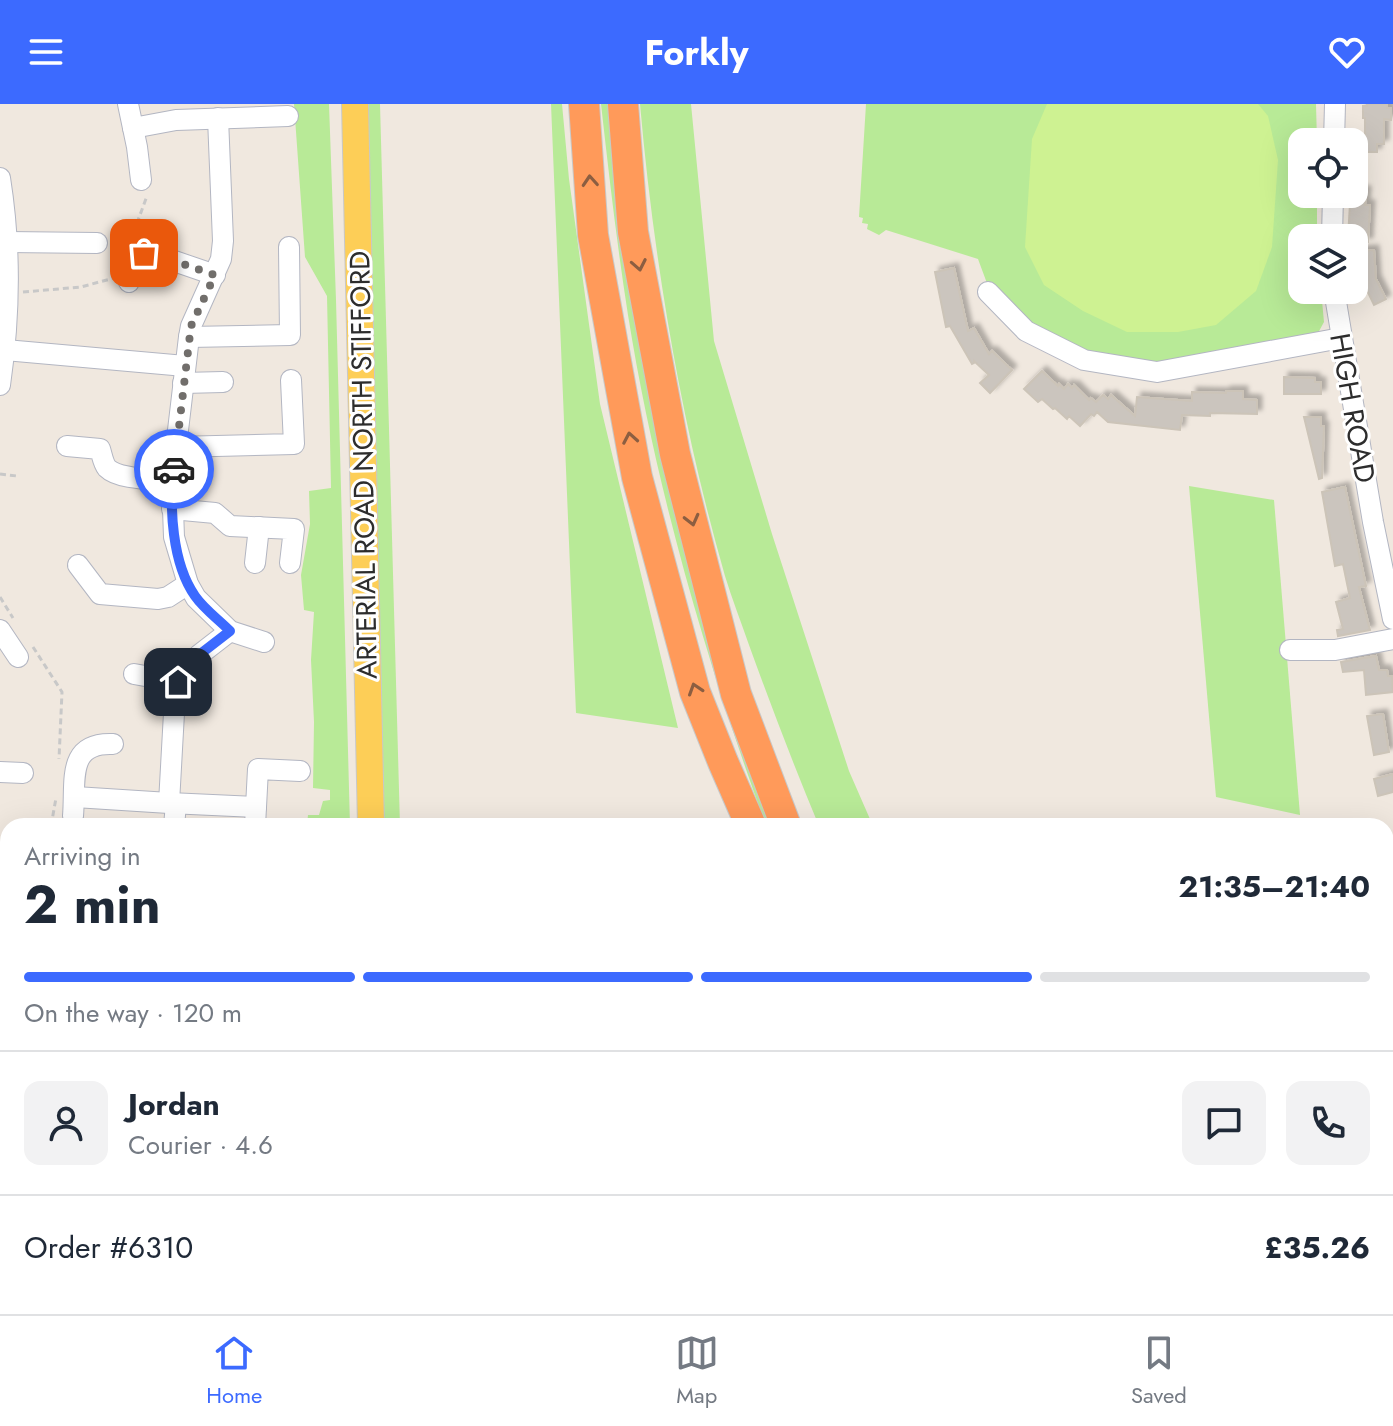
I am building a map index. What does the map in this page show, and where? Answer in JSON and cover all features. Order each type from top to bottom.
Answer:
[{"type":"highway","points":[[584,104],[593,235],[637,477],[695,692],[748,818]]},
{"type":"highway","points":[[623,104],[633,232],[675,454],[736,694],[783,818]]},
{"type":"highway","points":[[736,694],[798,818]]},
{"type":"highway","points":[[723,762],[740,818]]},
{"type":"main road","name":"ARTERIAL ROAD NORTH STIFFORD","points":[[355,104],[371,818]]},
{"type":"street","points":[[1334,128],[1335,104]]},
{"type":"street","points":[[128,105],[141,180]]},
{"type":"street","points":[[135,138],[176,120],[288,116]]},
{"type":"street","points":[[218,118],[223,241],[221,259],[195,316],[189,337],[172,481],[174,537],[188,584],[196,598],[230,631],[264,642]]},
{"type":"street","points":[[0,178],[7,242],[8,292],[0,385]]},
{"type":"street","points":[[7,242],[97,243]]},
{"type":"street","points":[[189,337],[290,335],[289,247]]},
{"type":"street","points":[[129,282],[144,253],[215,275]]},
{"type":"street","points":[[988,292],[1026,331],[1084,360],[1157,372],[1341,338]]},
{"type":"street","name":"HIGH ROAD","points":[[1336,304],[1373,522],[1393,619]]},
{"type":"street","points":[[5,350],[223,382]]},
{"type":"street","points":[[176,447],[294,444],[291,380]]},
{"type":"street","points":[[67,446],[100,449],[106,466],[127,477],[172,481]]},
{"type":"street","points":[[172,509],[215,513],[230,526],[294,529],[290,563]]},
{"type":"street","points":[[255,563],[259,527]]},
{"type":"street","points":[[78,565],[96,598],[158,599],[168,597],[188,584]]},
{"type":"street","points":[[7,625],[24,650]]},
{"type":"street","points":[[134,674],[178,682],[199,655],[230,631]]},
{"type":"street","points":[[1290,650],[1335,650],[1393,639]]},
{"type":"street","points":[[174,713],[174,818]]},
{"type":"street","points":[[113,744],[99,744],[86,749],[77,762],[68,802],[173,804],[255,816],[258,769],[300,771]]},
{"type":"street","points":[[0,772],[23,773]]},
{"type":"path","points":[[0,474],[17,476]]},
{"type":"path","points":[[0,597],[7,625]]},
{"type":"path","points":[[24,650],[62,692],[59,769]]},
{"type":"path","points":[[57,818],[68,802]]},
{"type":"green space","points":[[294,104],[329,104],[350,818],[308,818],[308,815],[319,815],[323,801],[330,800],[330,790],[313,788],[311,660],[314,612],[304,610],[301,575],[310,524],[309,491],[331,488],[327,296],[305,257]]},
{"type":"green space","points":[[365,104],[380,104],[400,818],[379,818]]},
{"type":"green space","points":[[551,104],[562,104],[569,179],[600,404],[678,728],[576,713]]},
{"type":"green space","points":[[601,104],[610,104],[619,188],[775,818],[763,818],[723,701],[685,574],[653,445],[628,315]]},
{"type":"green space","points":[[640,104],[691,104],[714,341],[772,534],[849,771],[870,818],[816,818],[728,585],[682,401],[661,282]]},
{"type":"green space","points":[[866,104],[1316,104],[1317,128],[1288,128],[1288,208],[1317,208],[1317,224],[1288,224],[1288,304],[1322,304],[1324,322],[1318,333],[1182,361],[1133,365],[1088,355],[1047,336],[988,286],[978,259],[886,230],[879,235],[867,229],[868,224],[862,223],[863,218],[859,217]]},
{"type":"green space","points":[[1047,104],[1258,104],[1268,116],[1278,160],[1272,247],[1256,291],[1216,325],[1178,332],[1127,332],[1083,311],[1044,285],[1025,247],[1032,139]]},
{"type":"green space","points":[[1189,486],[1274,500],[1300,815],[1216,797]]},
{"type":"building","points":[[1387,104],[1387,108],[1391,108],[1391,120],[1384,119],[1384,144],[1377,144],[1377,152],[1368,152],[1368,128],[1365,128],[1363,118],[1363,106]]},
{"type":"building","points":[[1370,205],[1368,242],[1368,224],[1349,224],[1350,208],[1368,208]]},
{"type":"building","points":[[1368,250],[1374,250],[1376,279],[1386,299],[1374,305],[1368,292]]},
{"type":"building","points":[[954,268],[968,331],[974,328],[989,354],[992,351],[1012,370],[990,393],[980,383],[989,375],[974,361],[972,364],[950,326],[946,327],[935,272]]},
{"type":"building","points":[[1042,371],[1064,389],[1068,384],[1072,388],[1074,385],[1089,400],[1091,398],[1096,402],[1103,395],[1108,399],[1111,395],[1135,416],[1137,397],[1192,401],[1192,392],[1226,391],[1243,391],[1243,399],[1257,400],[1257,414],[1182,415],[1180,430],[1108,422],[1097,412],[1080,426],[1042,399],[1038,402],[1024,389]]},
{"type":"building","points":[[1284,377],[1315,378],[1315,382],[1321,382],[1321,394],[1284,394]]},
{"type":"building","points":[[1304,417],[1321,417],[1321,426],[1324,426],[1322,478],[1319,479]]},
{"type":"building","points":[[1345,487],[1366,586],[1359,587],[1370,630],[1338,636],[1337,630],[1343,629],[1336,602],[1350,598],[1343,564],[1335,566],[1322,492]]},
{"type":"building","points":[[1376,656],[1379,670],[1387,670],[1388,676],[1392,676],[1393,692],[1366,695],[1364,670],[1343,672],[1341,662]]},
{"type":"building","points":[[1383,714],[1389,752],[1374,755],[1367,716]]},
{"type":"building","points":[[1393,774],[1393,792],[1378,796],[1374,779]]},
{"type":"way so far","points":[[144,253],[215,275],[191,326],[174,469]]},
{"type":"route","points":[[174,469],[174,537],[188,584],[196,598],[230,631],[199,655],[178,682]]}]
